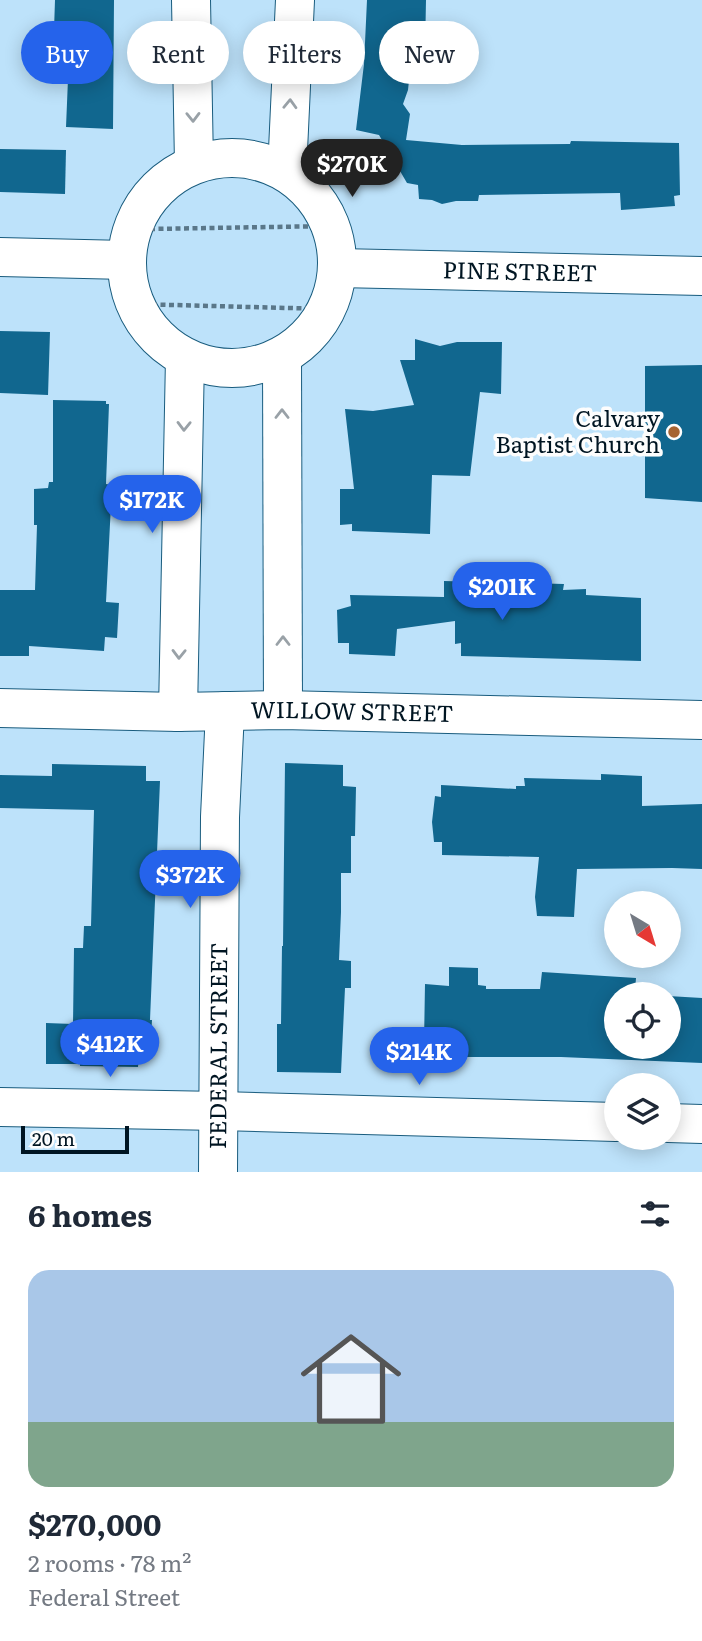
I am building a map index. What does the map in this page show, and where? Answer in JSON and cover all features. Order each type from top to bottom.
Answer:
[{"type":"street","points":[[191,0],[194,164]]},
{"type":"street","points":[[287,172],[295,0]]},
{"type":"street","points":[[226,157],[257,160],[287,172],[310,190],[326,213],[331,226],[338,268],[327,309],[310,334],[282,356],[250,368],[216,368],[185,358],[160,341],[141,318],[129,290],[128,245],[145,202],[167,179],[194,164],[226,157]]},
{"type":"street","points":[[0,257],[128,245]]},
{"type":"street","name":"PINE STREET","points":[[338,268],[702,276]]},
{"type":"street","points":[[282,356],[283,710]]},
{"type":"street","points":[[178,712],[185,358]]},
{"type":"street","name":"WILLOW STREET","points":[[0,708],[178,712],[283,710],[702,720]]},
{"type":"street","name":"FEDERAL STREET","points":[[218,1172],[220,817],[225,711]]},
{"type":"street","points":[[0,1107],[604,1122]]},
{"type":"street","points":[[681,1123],[702,1124]]},
{"type":"path","points":[[128,245],[331,226]]},
{"type":"path","points":[[135,304],[327,309]]},
{"type":"building","points":[[55,0],[114,0],[113,129],[66,127],[68,84],[113,84],[113,21],[54,21]]},
{"type":"building","points":[[367,0],[426,0],[426,21],[379,21],[379,84],[409,84],[403,104],[410,114],[406,140],[462,145],[570,144],[571,141],[679,143],[680,195],[674,196],[675,206],[621,210],[620,193],[479,195],[478,201],[442,204],[419,199],[418,185],[407,183],[379,135],[356,130],[362,84],[365,84]]},
{"type":"building","points":[[0,149],[66,150],[65,194],[0,192]]},
{"type":"building","points":[[0,331],[50,332],[48,395],[0,393]]},
{"type":"building","points":[[415,339],[440,346],[457,342],[502,342],[501,394],[480,392],[470,476],[432,475],[430,534],[352,531],[352,524],[340,525],[340,489],[354,489],[345,409],[373,411],[414,405],[400,360],[415,360]]},
{"type":"building","name":"Calvary Baptist Church","points":[[702,365],[702,502],[645,498],[645,366]]},
{"type":"building","points":[[53,400],[106,401],[106,404],[109,404],[106,484],[112,485],[106,602],[119,603],[117,638],[105,637],[104,651],[29,646],[29,656],[0,656],[0,590],[35,590],[37,525],[34,525],[34,489],[48,488],[49,482],[53,482]]},
{"type":"building","points":[[444,581],[564,584],[563,590],[586,589],[586,595],[641,598],[641,661],[461,656],[461,643],[455,644],[455,621],[397,629],[395,656],[349,654],[349,643],[338,643],[337,610],[351,606],[350,595],[444,597]]},
{"type":"building","points":[[285,763],[343,765],[343,786],[356,787],[355,836],[351,836],[351,873],[341,873],[339,960],[351,961],[351,988],[345,988],[341,1073],[277,1072],[277,1024],[281,1024]]},
{"type":"building","points":[[52,764],[146,766],[146,781],[160,781],[150,1055],[139,1054],[138,1067],[46,1064],[46,1023],[73,1024],[74,948],[83,948],[84,926],[91,926],[94,810],[0,808],[0,775],[52,776]]},
{"type":"building","points":[[601,774],[642,776],[642,806],[702,804],[702,869],[577,869],[574,917],[537,916],[535,897],[539,857],[442,855],[442,842],[434,842],[432,822],[435,796],[441,797],[441,785],[516,789],[516,786],[525,786],[524,778],[601,780]]},
{"type":"building","points":[[449,967],[478,968],[478,985],[486,986],[486,989],[540,989],[542,972],[636,978],[636,982],[604,982],[604,1059],[436,1057],[436,1043],[424,1043],[425,984],[449,986]]},
{"type":"building","points":[[681,997],[702,998],[702,1063],[608,1059],[681,1059]]},
{"type":"place","name":"Calvary Baptist Church","points":[[674,432]]}]
